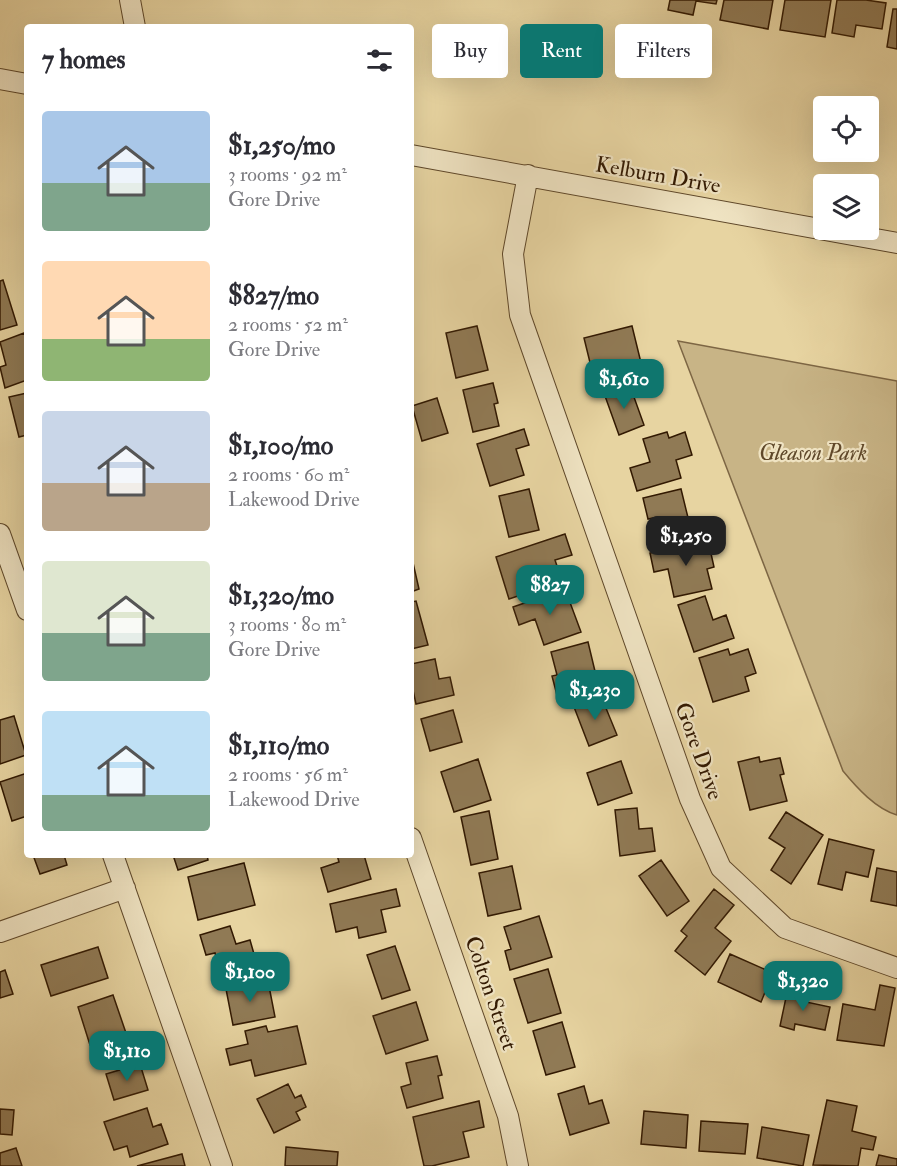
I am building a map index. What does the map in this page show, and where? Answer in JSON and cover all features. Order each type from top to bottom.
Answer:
[{"type":"street","points":[[130,0],[134,24]]},
{"type":"street","points":[[0,79],[24,83]]},
{"type":"street","name":"Kelburn Drive","points":[[414,156],[897,243]]},
{"type":"street","name":"Gore Drive","points":[[528,175],[513,254],[520,315],[690,799],[720,868],[785,928],[897,969]]},
{"type":"street","points":[[0,534],[24,602]]},
{"type":"street","name":"Colton Street","points":[[414,847],[508,1116],[518,1166]]},
{"type":"street","points":[[114,858],[222,1166]]},
{"type":"street","points":[[0,932],[125,888]]},
{"type":"green space","name":"Gleason Park","points":[[678,341],[897,381],[897,815],[874,803],[843,771]]},
{"type":"building","points":[[670,0],[717,0],[716,4],[696,1],[693,15],[668,10]]},
{"type":"building","points":[[724,0],[773,0],[768,29],[720,20]]},
{"type":"building","points":[[785,0],[831,0],[825,37],[780,30]]},
{"type":"building","points":[[837,0],[886,3],[882,29],[856,25],[854,37],[832,33]]},
{"type":"building","points":[[893,9],[897,9],[897,49],[887,47]]},
{"type":"building","points":[[3,280],[17,325],[0,330],[0,281]]},
{"type":"building","points":[[477,326],[488,370],[456,378],[446,333]]},
{"type":"building","points":[[632,326],[644,375],[596,387],[584,338]]},
{"type":"building","points":[[24,333],[24,381],[5,388],[0,367],[6,365],[0,342]]},
{"type":"building","points":[[493,383],[498,403],[494,404],[499,426],[473,432],[463,390]]},
{"type":"building","points":[[630,386],[644,425],[619,435],[605,396]]},
{"type":"building","points":[[24,394],[24,436],[19,437],[9,397]]},
{"type":"building","points":[[437,398],[448,433],[422,441],[414,405]]},
{"type":"building","points":[[524,429],[529,445],[516,449],[524,475],[490,486],[477,444]]},
{"type":"building","points":[[667,432],[669,438],[685,432],[692,455],[676,460],[681,478],[637,491],[630,468],[650,462],[643,439]]},
{"type":"building","points":[[529,489],[539,530],[509,537],[499,496]]},
{"type":"building","points":[[681,489],[691,530],[662,537],[658,517],[648,519],[643,498]]},
{"type":"building","points":[[565,534],[572,555],[555,560],[562,581],[509,599],[496,557]]},
{"type":"building","points":[[708,540],[714,567],[707,569],[712,589],[674,597],[668,569],[654,572],[650,553]]},
{"type":"building","points":[[414,567],[419,589],[414,591]]},
{"type":"building","points":[[565,589],[581,632],[544,645],[535,619],[519,625],[513,607]]},
{"type":"building","points":[[705,596],[713,620],[726,615],[734,638],[694,652],[678,605]]},
{"type":"building","points":[[414,601],[416,601],[428,645],[414,648]]},
{"type":"building","points":[[588,642],[599,688],[558,699],[552,676],[557,675],[551,652]]},
{"type":"building","points":[[728,649],[730,655],[748,649],[756,673],[745,677],[749,691],[713,702],[699,658]]},
{"type":"building","points":[[435,659],[439,679],[450,677],[454,695],[416,704],[414,663]]},
{"type":"building","points":[[601,696],[617,735],[589,746],[574,707]]},
{"type":"building","points":[[453,710],[462,742],[430,751],[421,719]]},
{"type":"building","points":[[14,716],[24,756],[0,764],[0,720]]},
{"type":"building","points":[[759,757],[760,762],[780,758],[784,774],[780,775],[787,801],[750,810],[738,762]]},
{"type":"building","points":[[478,759],[491,800],[454,812],[441,772]]},
{"type":"building","points":[[621,761],[632,793],[598,805],[587,773]]},
{"type":"building","points":[[24,774],[24,817],[12,821],[0,782]]},
{"type":"building","points":[[637,808],[639,829],[652,828],[655,851],[620,856],[615,810]]},
{"type":"building","points":[[489,811],[498,859],[471,865],[461,817]]},
{"type":"building","points":[[786,812],[823,835],[791,884],[771,870],[785,848],[769,838]]},
{"type":"building","points":[[829,839],[874,850],[868,877],[846,872],[842,890],[818,884]]},
{"type":"building","points":[[34,858],[65,858],[67,865],[40,874]]},
{"type":"building","points":[[174,858],[208,858],[208,860],[178,870]]},
{"type":"building","points":[[338,858],[365,858],[371,879],[328,892],[321,868],[339,862]]},
{"type":"building","points":[[661,860],[689,901],[667,916],[639,876]]},
{"type":"building","points":[[244,863],[255,905],[198,920],[188,877]]},
{"type":"building","points":[[512,866],[521,909],[488,916],[479,873]]},
{"type":"building","points":[[877,868],[897,872],[897,906],[871,901]]},
{"type":"building","points":[[396,889],[400,906],[381,910],[386,932],[359,938],[357,927],[336,932],[330,904]]},
{"type":"building","points":[[714,889],[734,905],[715,928],[731,941],[705,975],[675,951],[687,936],[681,931]]},
{"type":"building","points":[[539,916],[552,957],[510,970],[505,951],[511,949],[504,927]]},
{"type":"building","points":[[230,926],[236,944],[250,940],[256,961],[220,972],[215,953],[206,955],[200,935]]},
{"type":"building","points":[[395,946],[410,990],[382,999],[367,955]]},
{"type":"building","points":[[98,947],[108,978],[51,996],[41,965]]},
{"type":"building","points":[[730,954],[773,973],[761,1002],[718,982]]},
{"type":"building","points":[[548,969],[561,1013],[528,1023],[514,979]]},
{"type":"building","points":[[5,970],[13,994],[0,998],[0,972]]},
{"type":"building","points":[[268,981],[275,1017],[233,1025],[226,989]]},
{"type":"building","points":[[880,985],[895,988],[884,1046],[837,1040],[843,1004],[875,1010]]},
{"type":"building","points":[[788,988],[808,993],[806,1002],[830,1007],[825,1030],[795,1024],[794,1030],[780,1026]]},
{"type":"building","points":[[113,995],[126,1033],[90,1045],[78,1007]]},
{"type":"building","points":[[416,1002],[428,1040],[386,1054],[373,1016]]},
{"type":"building","points":[[562,1022],[575,1067],[546,1075],[533,1031]]},
{"type":"building","points":[[266,1026],[268,1032],[297,1026],[306,1064],[255,1076],[251,1060],[230,1065],[226,1049],[248,1044],[245,1031]]},
{"type":"building","points":[[437,1056],[442,1075],[438,1076],[443,1098],[407,1108],[401,1087],[411,1084],[406,1063]]},
{"type":"building","points":[[140,1064],[148,1090],[114,1100],[106,1074]]},
{"type":"building","points":[[288,1084],[295,1098],[301,1095],[306,1107],[296,1112],[300,1120],[274,1133],[257,1099]]},
{"type":"building","points":[[584,1086],[589,1104],[602,1100],[609,1123],[570,1135],[558,1094]]},
{"type":"building","points":[[827,1100],[857,1106],[852,1131],[876,1137],[873,1150],[861,1148],[858,1166],[813,1165]]},
{"type":"building","points":[[479,1101],[484,1127],[463,1132],[469,1157],[424,1166],[413,1117]]},
{"type":"building","points":[[147,1108],[153,1127],[161,1124],[168,1144],[130,1157],[127,1146],[114,1150],[104,1122]]},
{"type":"building","points":[[0,1109],[14,1110],[12,1135],[0,1134]]},
{"type":"building","points":[[644,1111],[688,1115],[686,1148],[641,1144]]},
{"type":"building","points":[[701,1121],[748,1124],[745,1154],[699,1151]]},
{"type":"building","points":[[762,1127],[809,1135],[803,1166],[757,1158]]},
{"type":"building","points":[[286,1147],[338,1152],[337,1166],[285,1166]]},
{"type":"building","points":[[16,1148],[22,1166],[0,1166],[0,1153]]},
{"type":"building","points":[[182,1154],[185,1166],[137,1166]]},
{"type":"building","points":[[879,1155],[897,1159],[897,1166],[876,1166]]}]
